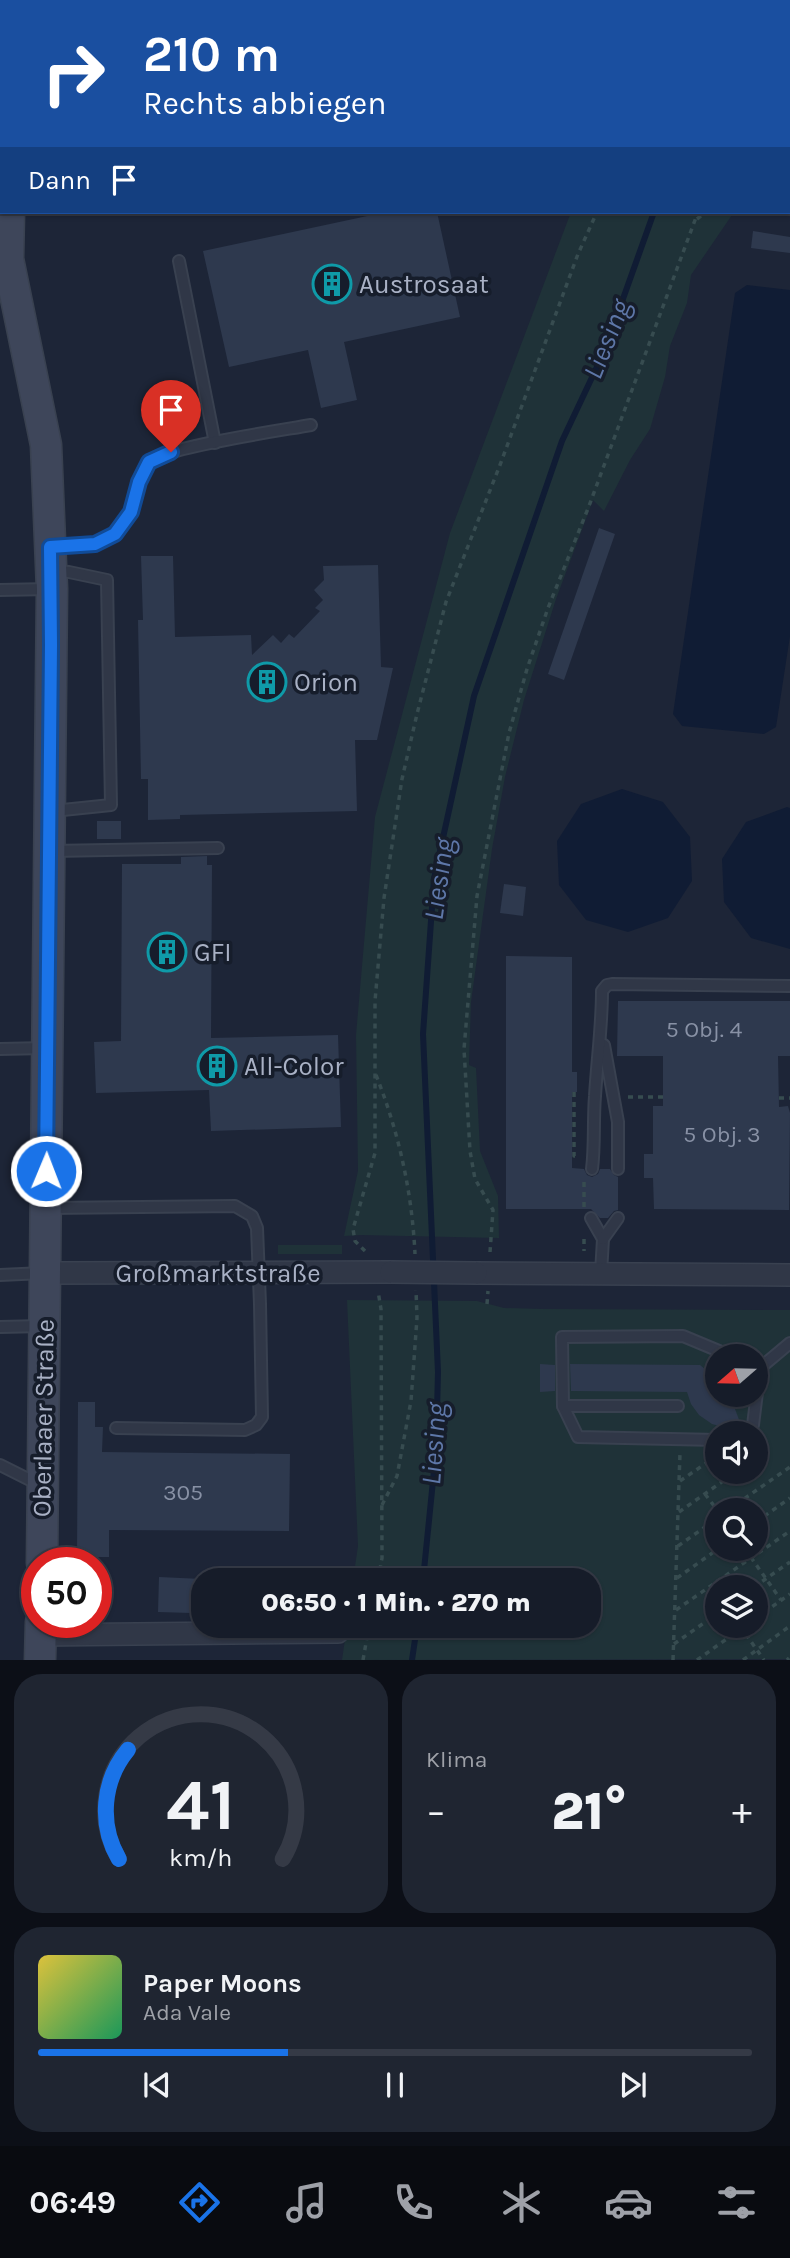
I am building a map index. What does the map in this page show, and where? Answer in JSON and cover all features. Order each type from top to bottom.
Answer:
[{"type":"main road","name":"Oberlaaer Straße","points":[[9,214],[8,259],[46,446],[51,569],[42,1547]]},
{"type":"street","name":"Großmarktstraße","points":[[45,1273],[483,1272]]},
{"type":"street","points":[[483,1272],[790,1275]]},
{"type":"street","points":[[41,1639],[191,1635]]},
{"type":"lane","points":[[179,261],[215,443]]},
{"type":"lane","points":[[0,590],[51,569],[115,534],[131,512],[139,482],[149,462],[171,452],[311,425]]},
{"type":"lane","points":[[50,811],[111,805],[107,580],[51,569]]},
{"type":"lane","points":[[50,851],[218,848]]},
{"type":"lane","points":[[592,1169],[595,1098],[602,1032],[602,991],[607,985],[790,986]]},
{"type":"lane","points":[[602,1032],[618,1122],[618,1169]]},
{"type":"lane","points":[[0,1049],[48,1048]]},
{"type":"lane","points":[[45,1208],[235,1206],[245,1210],[256,1223],[262,1417],[256,1425],[245,1430],[116,1429]]},
{"type":"lane","points":[[591,1218],[603,1239]]},
{"type":"lane","points":[[601,1273],[603,1239],[618,1218]]},
{"type":"lane","points":[[0,1275],[45,1273]]},
{"type":"lane","points":[[0,1327],[44,1326]]},
{"type":"lane","points":[[705,1345],[683,1336],[562,1337],[563,1406],[578,1437],[705,1440]]},
{"type":"lane","points":[[768,1360],[790,1343]]},
{"type":"lane","points":[[563,1406],[678,1406]]},
{"type":"lane","points":[[0,1465],[43,1486]]},
{"type":"path","points":[[353,1235],[355,1218],[375,1153],[375,1001],[384,898],[402,779],[416,714],[446,602],[578,254],[596,214]]},
{"type":"path","points":[[483,1272],[493,1210],[475,1179],[470,1151],[464,1049],[477,897],[509,733],[548,608],[589,506],[697,214]]},
{"type":"path","points":[[695,220],[703,214]]},
{"type":"path","points":[[779,1098],[790,1098]]},
{"type":"path","points":[[380,1568],[381,1309]]},
{"type":"path","points":[[673,1660],[679,1440]]},
{"type":"path","points":[[680,1480],[705,1464]]},
{"type":"path","points":[[745,1498],[790,1467]]},
{"type":"path","points":[[679,1512],[719,1484]]},
{"type":"path","points":[[705,1494],[708,1498]]},
{"type":"path","points":[[768,1514],[790,1498]]},
{"type":"path","points":[[678,1546],[705,1527]]},
{"type":"path","points":[[768,1546],[790,1531]]},
{"type":"path","points":[[677,1578],[705,1558]]},
{"type":"path","points":[[726,1575],[747,1561]]},
{"type":"path","points":[[768,1578],[790,1562]]},
{"type":"path","points":[[768,1582],[781,1600]]},
{"type":"path","points":[[676,1610],[705,1589]]},
{"type":"path","points":[[768,1609],[790,1594]]},
{"type":"path","points":[[674,1644],[705,1622]]},
{"type":"path","points":[[743,1660],[790,1626]]},
{"type":"path","points":[[363,1660],[367,1638]]},
{"type":"path","points":[[697,1660],[726,1638]]},
{"type":"path","points":[[750,1638],[764,1660]]},
{"type":"shaded area","points":[[570,214],[733,214],[691,275],[687,303],[670,346],[665,377],[650,429],[630,460],[604,511],[593,500],[556,599],[524,700],[505,777],[471,1002],[469,1065],[476,1068],[480,1151],[498,1196],[499,1238],[344,1236],[358,1171],[356,1035],[375,817],[450,533]]},
{"type":"shaded area","points":[[278,1245],[342,1245],[342,1254],[278,1254]]},
{"type":"shaded area","points":[[347,1300],[477,1301],[504,1308],[542,1309],[790,1310],[790,1659],[342,1660],[345,1638],[601,1638],[601,1568],[355,1568],[358,1546]]},
{"type":"water","points":[[747,285],[790,290],[790,636],[776,727],[764,734],[682,726],[673,714],[735,293]]},
{"type":"water","points":[[622,789],[663,802],[690,837],[692,881],[668,918],[628,932],[586,920],[559,885],[557,841],[581,804]]},
{"type":"water","points":[[790,808],[790,949],[751,938],[724,902],[722,859],[746,822]]},
{"type":"building","name":"Austrosaat","points":[[377,214],[437,214],[460,317],[344,342],[357,400],[321,408],[308,350],[229,367],[203,251]]},
{"type":"building","points":[[753,231],[790,237],[790,253],[751,248]]},
{"type":"building","points":[[599,528],[615,534],[564,680],[548,674]]},
{"type":"building","name":"Orion","points":[[141,556],[173,556],[175,637],[251,635],[252,655],[273,635],[281,643],[289,634],[294,638],[320,611],[315,608],[323,600],[314,590],[324,580],[323,566],[378,565],[381,667],[393,668],[377,740],[355,740],[357,811],[180,815],[180,819],[148,820],[148,779],[141,779],[138,620],[143,620]]},
{"type":"building","points":[[97,821],[121,821],[121,839],[97,839]]},
{"type":"building","points":[[207,856],[207,865],[212,865],[211,1038],[338,1035],[341,1127],[211,1131],[209,1090],[96,1093],[94,1042],[121,1041],[122,864],[181,864],[181,857]]},
{"type":"building","points":[[504,884],[526,887],[523,916],[500,913]]},
{"type":"building","points":[[506,956],[572,957],[572,1072],[577,1072],[577,1092],[572,1092],[572,1168],[584,1169],[587,1175],[592,1177],[598,1174],[600,1169],[610,1169],[618,1177],[618,1210],[608,1218],[600,1218],[591,1209],[506,1209]]},
{"type":"building","points":[[618,1001],[790,1001],[790,1056],[778,1056],[779,1107],[788,1106],[790,1113],[789,1210],[654,1209],[653,1178],[644,1178],[644,1154],[653,1154],[653,1106],[663,1106],[663,1056],[617,1056]]},
{"type":"building","points":[[540,1364],[555,1365],[555,1391],[540,1392]]},
{"type":"building","points":[[570,1364],[700,1365],[705,1369],[705,1407],[736,1407],[740,1421],[708,1421],[691,1404],[687,1392],[571,1391]]},
{"type":"building","points":[[78,1402],[95,1402],[95,1427],[103,1427],[102,1452],[290,1454],[289,1531],[109,1530],[109,1547],[77,1547]]},
{"type":"building","points":[[159,1577],[191,1578],[191,1613],[158,1612]]},
{"type":"waterway","name":"Liesing","points":[[424,1568],[436,1451],[438,1372],[423,1034],[434,879],[474,696],[562,441],[604,352],[653,214]]},
{"type":"waterway","name":"Liesing","points":[[412,1660],[415,1638]]},
{"type":"place","name":"Austrosaat","points":[[332,284]]},
{"type":"place","name":"Orion","points":[[267,682]]},
{"type":"place","name":"GFI","points":[[167,952]]},
{"type":"place","name":"All-Color","points":[[217,1066]]},
{"type":"route","points":[[46,1171],[52,589],[50,547],[95,544],[115,534],[131,512],[139,482],[149,462],[171,452]]}]
